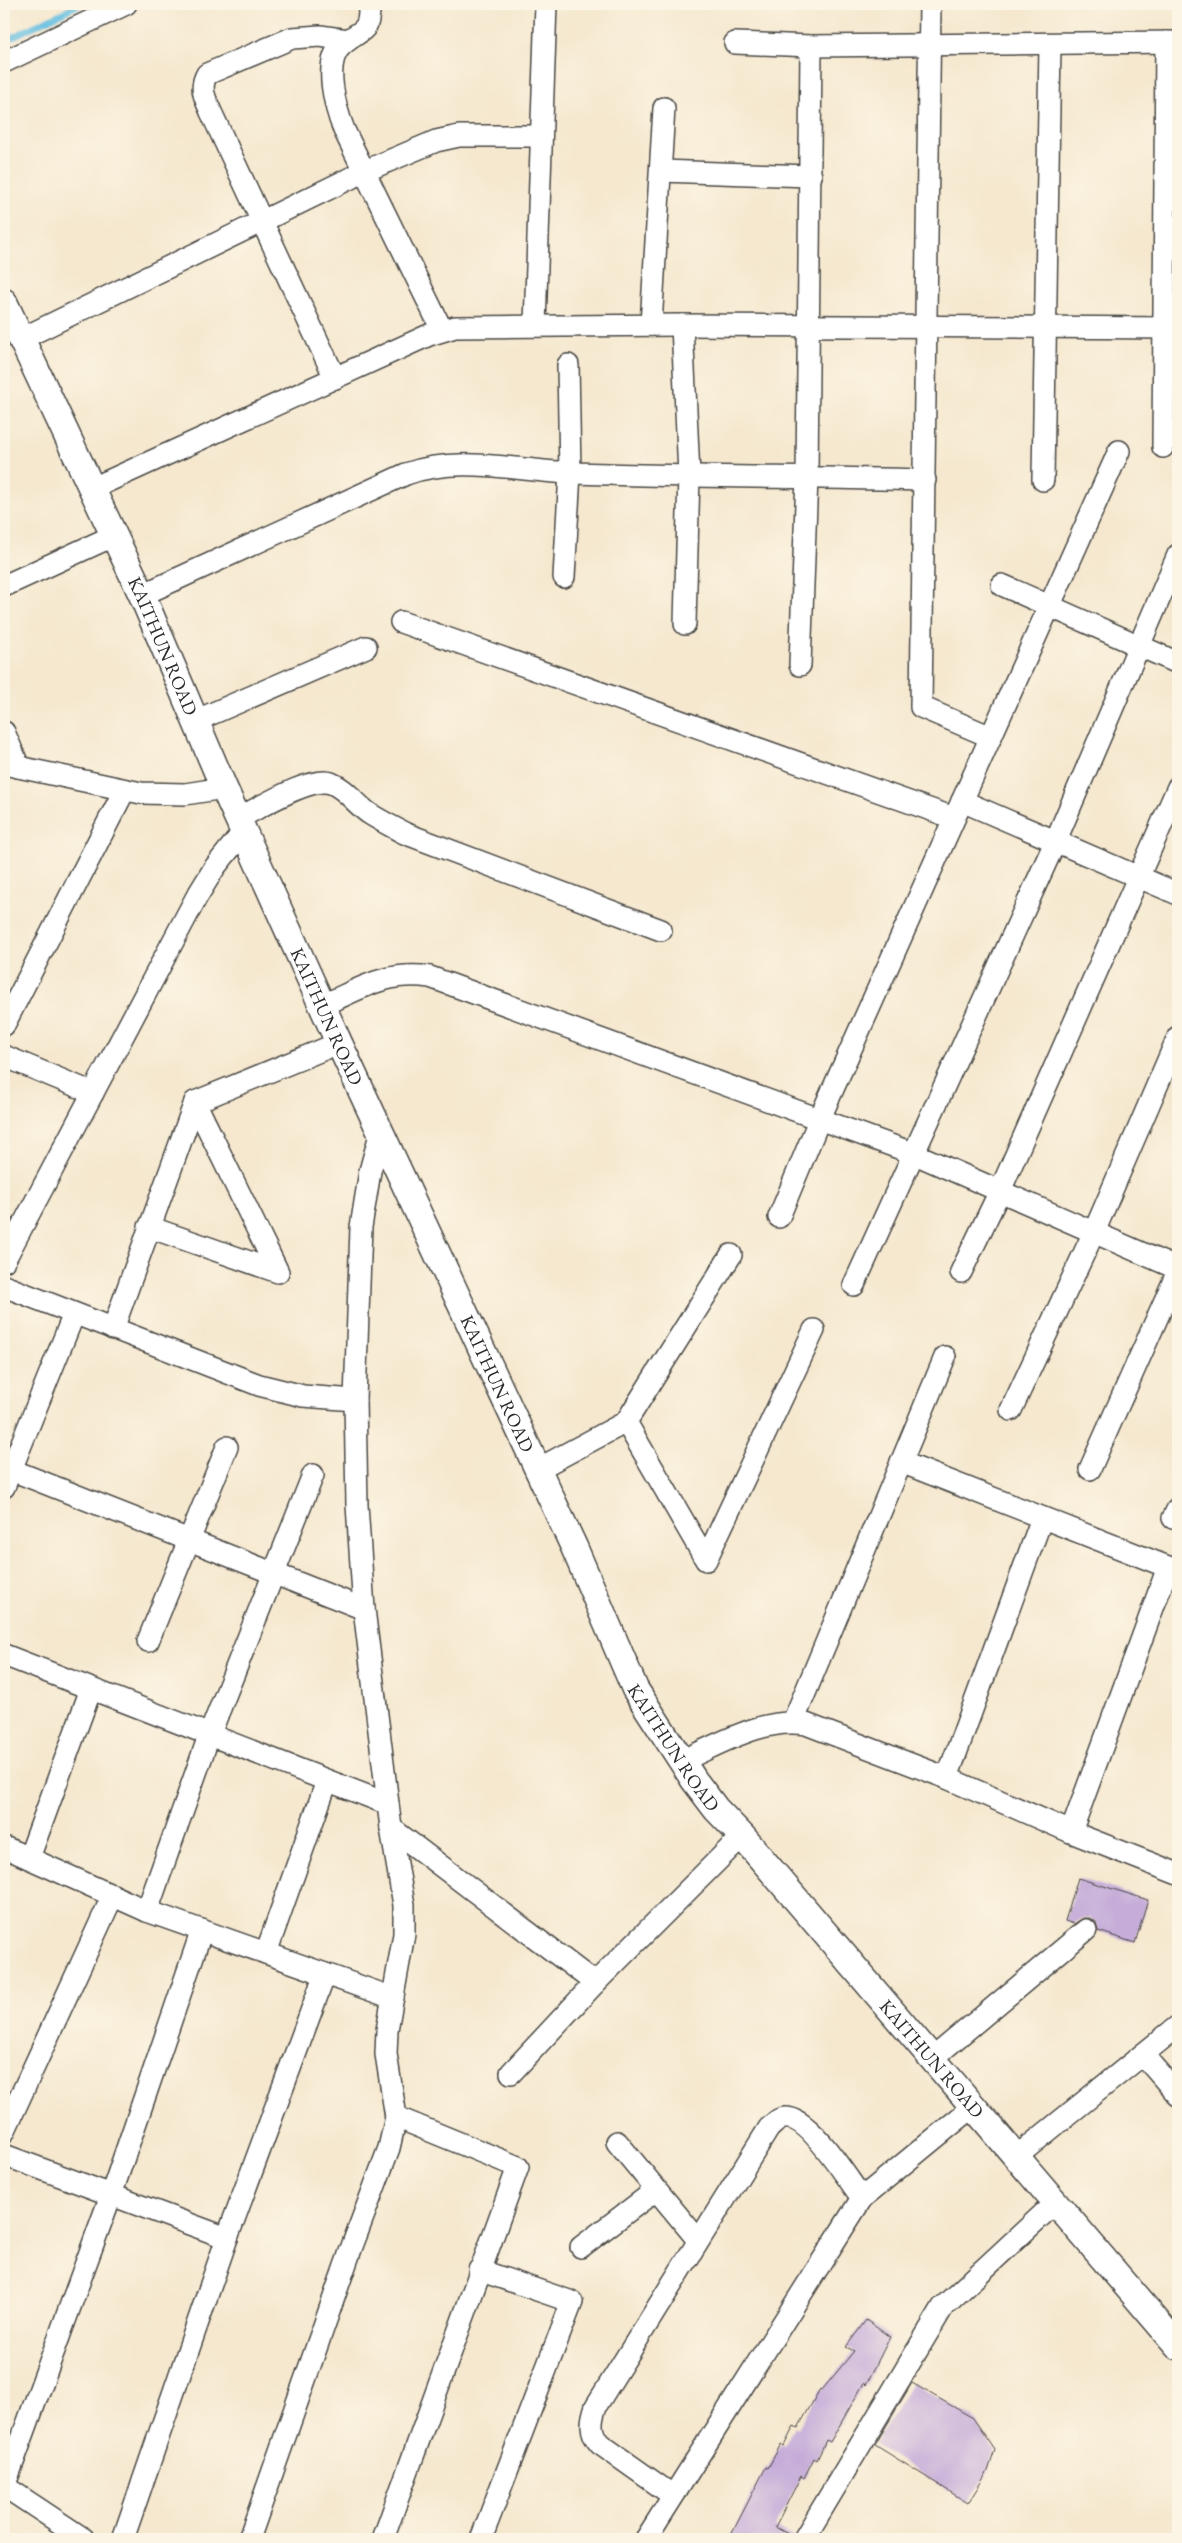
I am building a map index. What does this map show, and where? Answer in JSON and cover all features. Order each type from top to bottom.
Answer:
[{"type":"street","points":[[4,62],[126,4]]},
{"type":"street","points":[[369,4],[369,17],[365,29],[342,44],[334,56],[333,97],[337,113],[364,171],[442,330]]},
{"type":"street","points":[[535,325],[546,4]]},
{"type":"street","points":[[930,4],[921,707],[991,738]]},
{"type":"street","points":[[335,378],[202,90],[204,79],[208,74],[286,40],[320,36],[348,40]]},
{"type":"street","points":[[735,43],[812,46],[1172,42],[1170,328],[1163,447]]},
{"type":"street","points":[[1043,480],[1050,44]]},
{"type":"street","points":[[800,665],[807,477],[806,327],[811,176],[812,46]]},
{"type":"street","points":[[651,325],[664,108]]},
{"type":"street","points":[[21,339],[262,223],[364,171],[447,137],[488,135],[541,136]]},
{"type":"street","points":[[661,171],[811,176]]},
{"type":"street","name":"KAITHUN ROAD","points":[[4,302],[115,535],[224,788],[339,1044],[538,1469],[635,1689],[681,1761],[716,1809],[742,1836],[1018,2156],[1055,2203],[1178,2346]]},
{"type":"street","points":[[93,488],[442,330],[474,325],[1170,328]]},
{"type":"street","points":[[682,325],[689,475],[685,624]]},
{"type":"street","points":[[564,577],[570,473],[568,366]]},
{"type":"street","points":[[779,1218],[820,1118],[1119,451]]},
{"type":"street","points":[[142,595],[419,469],[446,465],[570,473],[924,480]]},
{"type":"street","points":[[4,586],[115,535]]},
{"type":"street","points":[[854,1285],[916,1154],[1056,840],[1178,555]]},
{"type":"street","points":[[1002,585],[1178,663]]},
{"type":"street","points":[[401,622],[958,809],[1056,840],[1178,894]]},
{"type":"street","points":[[195,721],[366,646]]},
{"type":"street","points":[[4,732],[11,765],[124,791],[162,795],[224,788]]},
{"type":"street","points":[[4,1261],[196,898],[241,824],[306,785],[330,782],[369,814],[404,833],[662,930]]},
{"type":"street","points":[[961,1272],[1000,1191],[1178,788]]},
{"type":"street","points":[[4,1025],[124,791]]},
{"type":"street","points":[[323,1005],[387,977],[402,974],[430,977],[916,1154],[1178,1270],[1090,1469]]},
{"type":"street","points":[[1011,1410],[1094,1232],[1178,1037]]},
{"type":"street","points":[[113,1329],[148,1227],[195,1102],[339,1044]]},
{"type":"street","points":[[4,1056],[92,1093]]},
{"type":"street","points":[[148,1227],[278,1272],[195,1102]]},
{"type":"street","points":[[249,2539],[350,2249],[389,2148],[396,2117],[386,2054],[404,1934],[404,1905],[391,1828],[364,1609],[357,1505],[355,1400],[361,1227],[370,1171],[381,1131]]},
{"type":"street","points":[[538,1469],[626,1422],[731,1255]]},
{"type":"street","points":[[4,1286],[259,1385],[303,1396],[355,1400]]},
{"type":"street","points":[[74,1314],[6,1475],[189,1539],[364,1609]]},
{"type":"street","points":[[626,1422],[706,1560],[814,1330]]},
{"type":"street","points":[[793,1722],[945,1357]]},
{"type":"street","points":[[148,1641],[227,1447]]},
{"type":"street","points":[[901,1462],[1173,1569],[1071,1832]]},
{"type":"street","points":[[147,1911],[209,1736],[314,1475]]},
{"type":"street","points":[[947,1778],[1042,1518]]},
{"type":"street","points":[[4,1655],[90,1690],[388,1804]]},
{"type":"street","points":[[29,1858],[90,1690]]},
{"type":"street","points":[[681,1761],[760,1728],[793,1722],[818,1728],[947,1778],[1071,1832],[1178,1874]]},
{"type":"street","points":[[266,1953],[327,1781]]},
{"type":"street","points":[[391,1828],[595,1983]]},
{"type":"street","points":[[511,2073],[595,1983],[742,1836]]},
{"type":"street","points":[[4,1847],[147,1911],[393,1998]]},
{"type":"street","points":[[4,2132],[113,1896]]},
{"type":"street","points":[[72,2536],[4,2487],[111,2195],[202,1930]]},
{"type":"street","points":[[933,2058],[1086,1930]]},
{"type":"street","points":[[123,2539],[227,2238],[326,1974]]},
{"type":"street","points":[[1018,2156],[1144,2056],[1178,2026]]},
{"type":"street","points":[[1144,2056],[1178,2095]]},
{"type":"street","points":[[646,2539],[672,2495],[862,2198],[974,2106]]},
{"type":"street","points":[[384,2539],[518,2167],[396,2117]]},
{"type":"street","points":[[672,2495],[594,2438],[592,2423],[596,2406],[769,2128],[778,2120],[786,2118],[801,2122],[813,2132],[862,2198]]},
{"type":"street","points":[[617,2142],[698,2240]]},
{"type":"street","points":[[4,2155],[227,2238]]},
{"type":"street","points":[[581,2247],[656,2190]]},
{"type":"street","points":[[804,2539],[943,2307],[1055,2203]]},
{"type":"street","points":[[480,2270],[572,2302],[481,2539]]},
{"type":"building","points":[[1078,1878],[1148,1900],[1135,1943],[1098,1931],[1096,1922],[1090,1918],[1083,1918],[1074,1924],[1065,1921]]},
{"type":"building","points":[[866,2320],[890,2337],[866,2385],[864,2383],[830,2442],[826,2440],[817,2460],[814,2458],[804,2478],[801,2476],[775,2527],[792,2536],[792,2539],[729,2539],[766,2467],[768,2468],[781,2444],[784,2446],[794,2426],[798,2428],[820,2389],[822,2390],[854,2351],[846,2347]]},
{"type":"building","points":[[912,2383],[973,2418],[995,2450],[988,2471],[968,2503],[875,2445]]},
{"type":"waterway","points":[[4,41],[80,4]]}]
